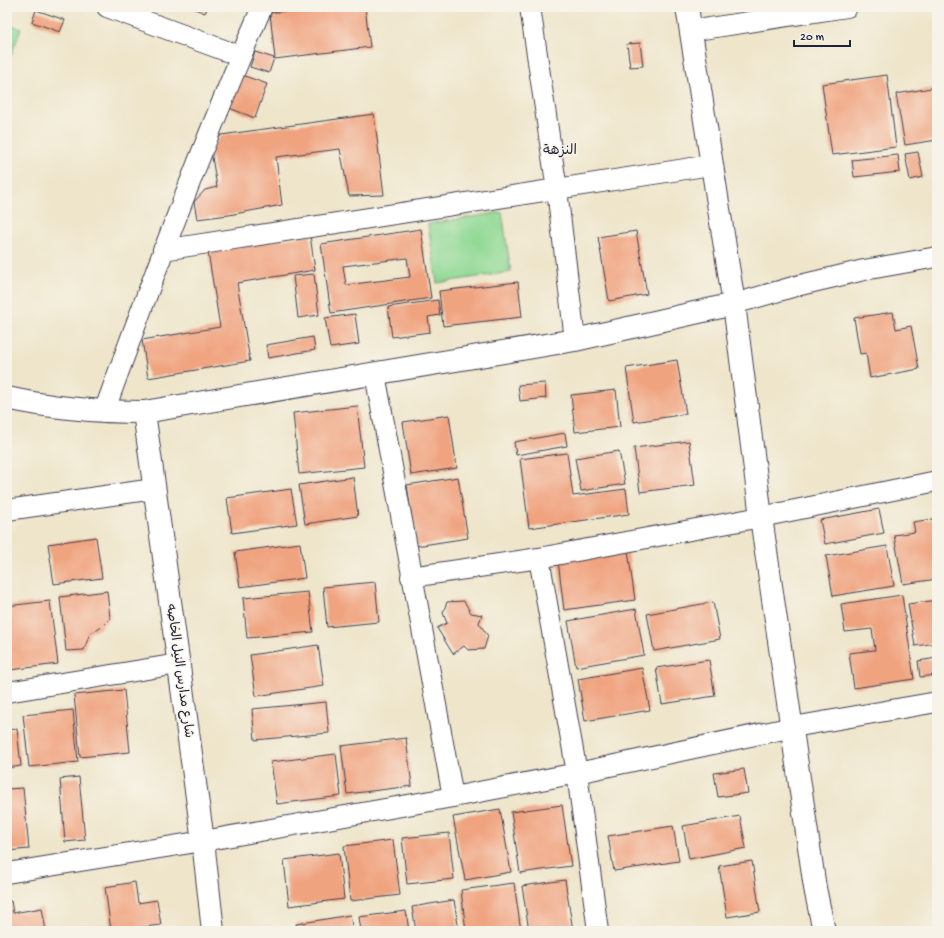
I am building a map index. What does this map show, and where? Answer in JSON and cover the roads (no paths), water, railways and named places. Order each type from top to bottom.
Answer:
[{"type":"street","points":[[107,7],[240,56]]},
{"type":"street","points":[[104,412],[162,250],[240,56],[262,7]]},
{"type":"street","points":[[530,7],[557,190],[576,340]]},
{"type":"street","points":[[687,7],[734,304],[761,517],[816,888],[824,931]]},
{"type":"street","points":[[690,31],[847,7]]},
{"type":"street","points":[[162,250],[711,165]]},
{"type":"street","points":[[7,398],[57,407],[104,412],[144,412],[576,340],[734,304],[796,286],[856,272],[937,257]]},
{"type":"street","points":[[374,374],[411,577],[436,703],[452,797]]},
{"type":"street","name":"شارع مدارس النيل الخاصه","points":[[144,412],[203,841],[213,931]]},
{"type":"street","points":[[411,577],[539,558],[761,517],[937,481]]},
{"type":"street","points":[[7,510],[154,488]]},
{"type":"street","points":[[539,558],[577,773],[598,931]]},
{"type":"street","points":[[7,692],[178,664]]},
{"type":"street","points":[[7,873],[203,841],[452,797],[577,773],[792,727],[937,702]]},
{"type":"district","name":"النزهة","points":[[560,151]]}]
